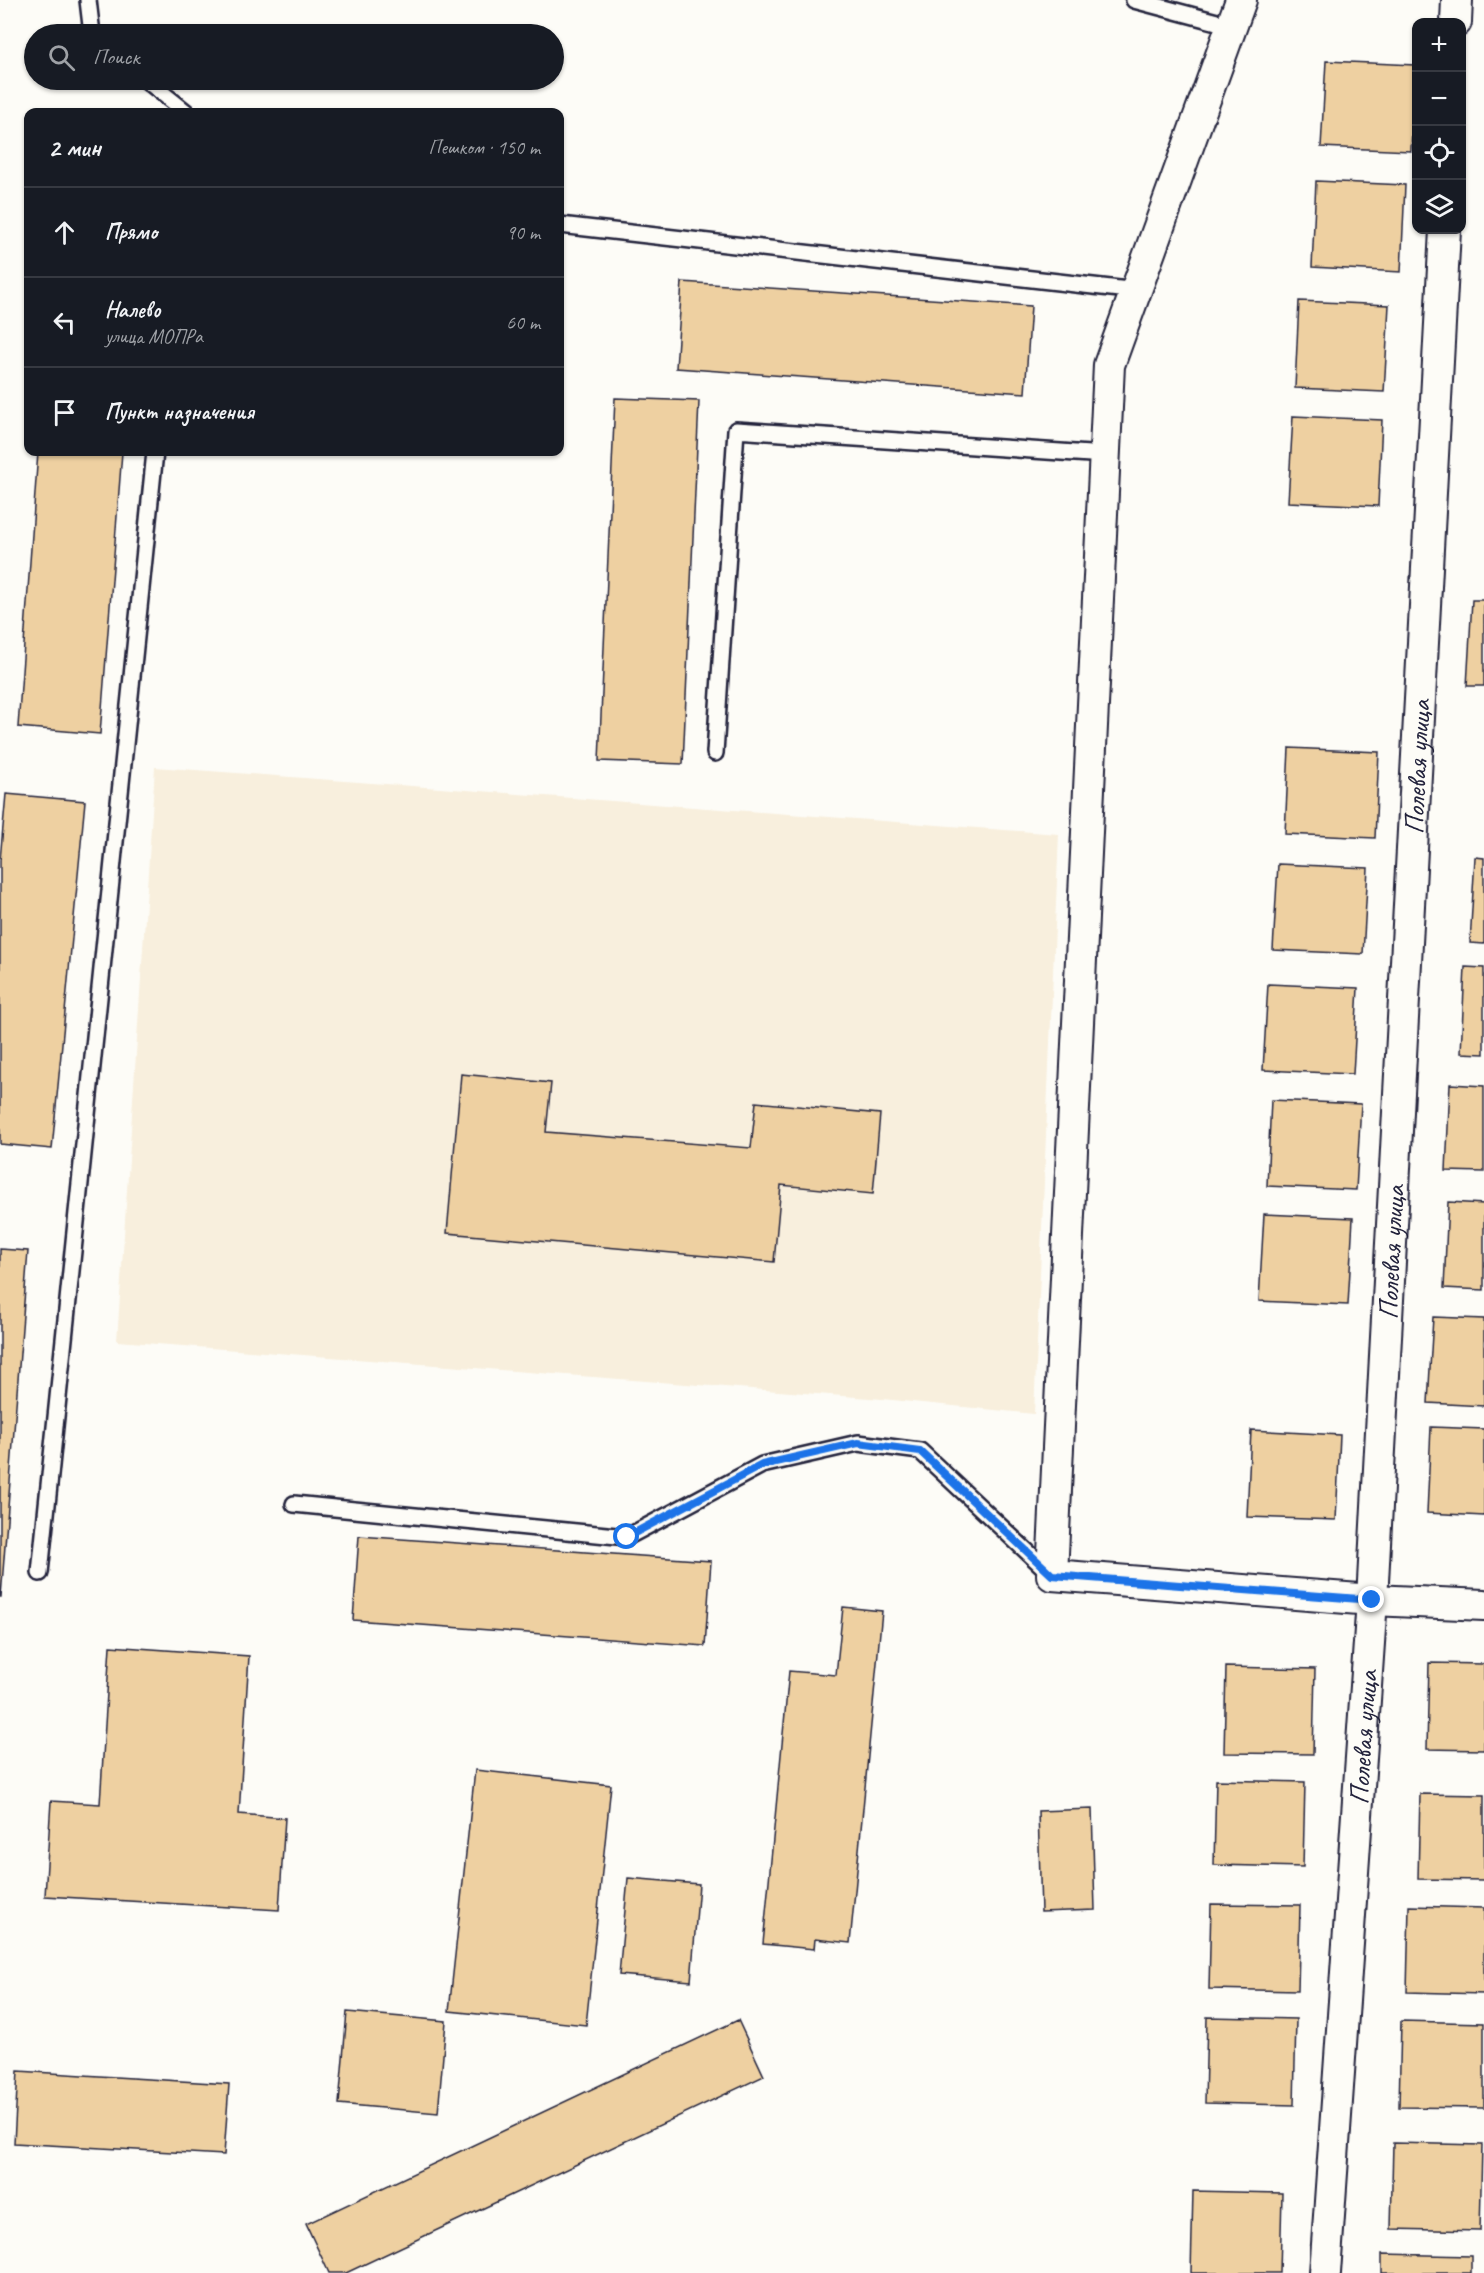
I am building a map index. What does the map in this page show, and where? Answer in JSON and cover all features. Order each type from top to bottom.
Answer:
[{"type":"street","points":[[1456,18],[1457,0]]},
{"type":"street","points":[[1237,13],[1109,365],[1052,1575],[1372,1600],[1484,1605]]},
{"type":"street","name":"Полевая улица","points":[[1325,2273],[1372,1600],[1445,234]]},
{"type":"lane","points":[[88,0],[91,24]]},
{"type":"lane","points":[[1134,0],[1237,13]]},
{"type":"lane","points":[[158,90],[181,108]]},
{"type":"lane","points":[[564,225],[1137,291]]},
{"type":"lane","points":[[715,753],[735,430],[1105,455]]},
{"type":"lane","points":[[40,1573],[155,456]]},
{"type":"lane","points":[[294,1504],[627,1537],[762,1465],[858,1443],[920,1451],[1052,1575]]},
{"type":"shaded area","points":[[155,767],[1059,834],[1034,1414],[882,1399],[117,1341]]},
{"type":"building","points":[[1326,61],[1412,65],[1411,151],[1321,147]]},
{"type":"building","points":[[1316,181],[1405,185],[1401,272],[1312,267]]},
{"type":"building","points":[[682,282],[1031,306],[1025,393],[676,368]]},
{"type":"building","points":[[1299,301],[1389,305],[1384,392],[1295,388]]},
{"type":"building","points":[[615,398],[699,401],[683,764],[599,761]]},
{"type":"building","points":[[1293,416],[1382,420],[1378,506],[1288,502]]},
{"type":"building","points":[[38,456],[122,456],[100,734],[18,727]]},
{"type":"building","points":[[1472,600],[1484,600],[1484,686],[1467,686]]},
{"type":"building","points":[[1289,748],[1379,752],[1375,838],[1285,834]]},
{"type":"building","points":[[6,794],[85,801],[52,1149],[0,1144],[0,860]]},
{"type":"building","points":[[1475,857],[1484,858],[1484,944],[1470,943]]},
{"type":"building","points":[[1278,864],[1368,868],[1363,954],[1273,950]]},
{"type":"building","points":[[1465,967],[1484,968],[1484,1054],[1461,1053]]},
{"type":"building","points":[[1268,984],[1358,988],[1353,1074],[1263,1070]]},
{"type":"building","points":[[461,1074],[551,1083],[546,1132],[751,1148],[756,1102],[880,1114],[873,1194],[781,1185],[774,1262],[447,1233]]},
{"type":"building","points":[[1450,1084],[1484,1086],[1484,1172],[1446,1171]]},
{"type":"building","points":[[1271,1100],[1361,1104],[1356,1190],[1267,1186]]},
{"type":"building","points":[[1448,1202],[1484,1204],[1484,1290],[1444,1288]]},
{"type":"building","points":[[1264,1214],[1353,1218],[1348,1305],[1259,1301]]},
{"type":"building","points":[[0,1249],[28,1251],[1,1597],[0,1597]]},
{"type":"building","points":[[1433,1317],[1484,1319],[1484,1406],[1428,1403]]},
{"type":"building","points":[[1431,1427],[1484,1429],[1484,1516],[1427,1513]]},
{"type":"building","points":[[1251,1430],[1340,1435],[1336,1520],[1247,1517]]},
{"type":"building","points":[[359,1536],[711,1561],[705,1646],[353,1620]]},
{"type":"building","points":[[843,1607],[882,1611],[850,1943],[815,1939],[814,1949],[763,1944],[789,1671],[836,1675]]},
{"type":"building","points":[[110,1646],[249,1656],[239,1814],[285,1818],[279,1910],[45,1896],[51,1801],[100,1804]]},
{"type":"building","points":[[1429,1663],[1484,1664],[1484,1750],[1427,1749]]},
{"type":"building","points":[[1226,1667],[1315,1669],[1313,1754],[1224,1753]]},
{"type":"building","points":[[475,1770],[611,1785],[586,2025],[449,2011]]},
{"type":"building","points":[[1216,1780],[1305,1782],[1303,1867],[1214,1865]]},
{"type":"building","points":[[1420,1794],[1484,1795],[1484,1880],[1418,1879]]},
{"type":"building","points":[[1092,1809],[1095,1910],[1041,1912],[1038,1811]]},
{"type":"building","points":[[628,1878],[699,1884],[691,1981],[619,1975]]},
{"type":"building","points":[[1211,1904],[1300,1905],[1298,1991],[1209,1989]]},
{"type":"building","points":[[1409,1906],[1484,1908],[1484,1994],[1407,1992]]},
{"type":"building","points":[[347,2012],[446,2021],[438,2113],[339,2104]]},
{"type":"building","points":[[1207,2017],[1296,2019],[1294,2105],[1205,2103]]},
{"type":"building","points":[[738,2020],[764,2076],[346,2273],[329,2273],[306,2224]]},
{"type":"building","points":[[1401,2021],[1484,2023],[1484,2108],[1399,2107]]},
{"type":"building","points":[[18,2071],[229,2084],[224,2155],[14,2143]]},
{"type":"building","points":[[1393,2143],[1482,2145],[1480,2231],[1391,2229]]},
{"type":"building","points":[[1193,2191],[1282,2193],[1280,2273],[1191,2273]]},
{"type":"building","points":[[1382,2254],[1471,2256],[1471,2273],[1382,2273]]},
{"type":"route","points":[[627,1537],[762,1465],[858,1443],[920,1451],[1052,1575],[1372,1600]]}]
